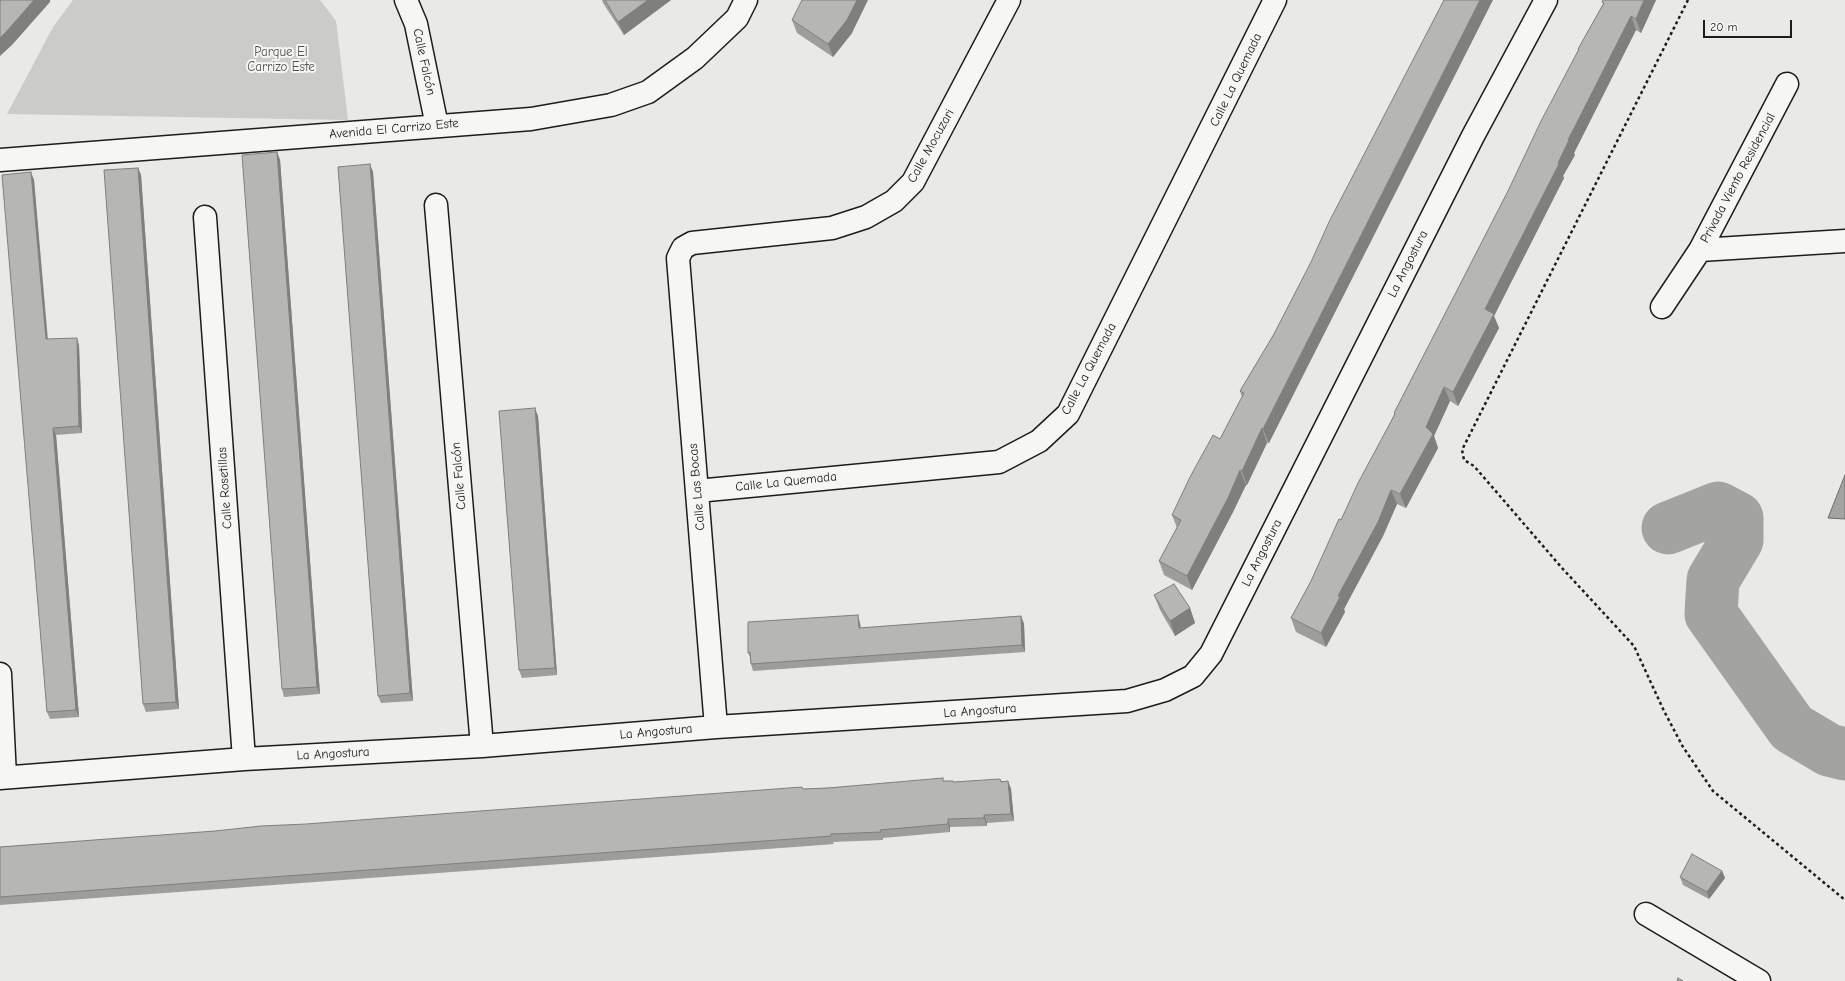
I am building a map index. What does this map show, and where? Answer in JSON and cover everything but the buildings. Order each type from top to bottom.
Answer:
[{"type":"street","name":"Calle Falcón","points":[[406,0],[416,24],[437,126]]},
{"type":"street","name":"Avenida El Carrizo Este","points":[[0,160],[531,118],[611,105],[648,92],[695,58],[737,18],[746,0]]},
{"type":"street","name":"Calle Mocuzari","points":[[683,248],[692,243],[832,228],[866,217],[894,202],[913,182],[1009,0]]},
{"type":"street","name":"Calle La Quemada","points":[[697,491],[999,462],[1039,441],[1068,414],[1275,0]]},
{"type":"street","name":"La Angostura","points":[[3,777],[244,759],[482,746],[716,727],[1127,702],[1165,690],[1193,676],[1211,654],[1473,136],[1546,0]]},
{"type":"street","name":"Privada Viento Residencial","points":[[1700,250],[1787,84]]},
{"type":"street","name":"Calle Falcón","points":[[436,205],[482,746]]},
{"type":"street","name":"Calle Rosetillas","points":[[205,217],[244,759]]},
{"type":"street","name":"Privada Viento Residencial","points":[[1700,250],[1845,242]]},
{"type":"street","name":"Calle Las Bocas","points":[[683,248],[678,258],[716,727]]},
{"type":"street","points":[[1662,307],[1700,250]]},
{"type":"street","points":[[0,674],[3,777]]},
{"type":"street","points":[[1646,914],[1759,981]]},
{"type":"path","points":[[1688,0],[1462,450],[1464,460],[1474,466],[1562,568],[1634,646],[1664,711],[1680,741],[1713,791],[1845,900]]},
{"type":"green space","name":"Parque El Carrizo Este","points":[[73,0],[320,0],[336,21],[348,120],[7,114],[53,27]]},
{"type":"shaded area","points":[[1845,475],[1845,519],[1828,518]]},
{"type":"waterway","points":[[1668,528],[1718,508],[1737,518],[1737,540],[1713,580],[1711,614],[1792,728],[1829,750],[1845,754]]}]
